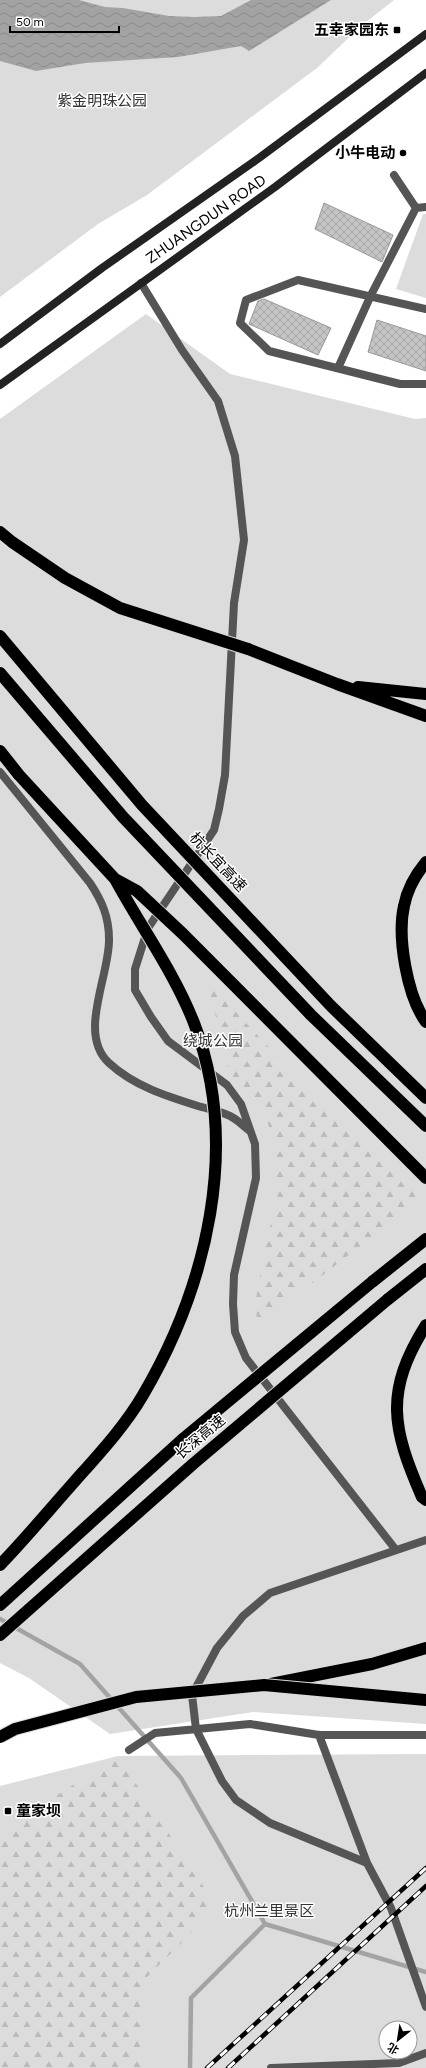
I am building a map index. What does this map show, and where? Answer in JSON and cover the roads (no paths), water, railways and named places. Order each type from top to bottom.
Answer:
[{"type":"highway","points":[[0,532],[12,542],[65,578],[120,608],[248,649],[426,716]]},
{"type":"highway","name":"杭长宜高速","points":[[0,636],[142,805],[331,1006],[426,1098]]},
{"type":"highway","points":[[0,673],[26,706],[129,822],[311,1015],[426,1126]]},
{"type":"highway","points":[[338,684],[426,694]]},
{"type":"highway","points":[[0,751],[19,775],[115,879],[168,971],[194,1023],[208,1074],[216,1129],[214,1202],[198,1269],[175,1334],[142,1397],[102,1450],[0,1565]]},
{"type":"highway","points":[[426,862],[416,875],[404,905],[401,944],[408,979],[421,1014],[426,1022]]},
{"type":"highway","points":[[115,879],[137,891],[183,934],[426,1178]]},
{"type":"highway","points":[[389,1268],[426,1229]]},
{"type":"highway","name":"长深高速","points":[[0,1605],[184,1438],[426,1239]]},
{"type":"highway","name":"长深高速","points":[[0,1636],[193,1464],[387,1300],[426,1269]]},
{"type":"highway","points":[[424,1498],[406,1460],[396,1419],[398,1386],[413,1345],[426,1325]]},
{"type":"highway","points":[[0,1736],[15,1729],[136,1696],[264,1685],[372,1664],[426,1648]]},
{"type":"highway","points":[[264,1685],[426,1700]]},
{"type":"main road","name":"ZHUANGDUN ROAD","points":[[0,344],[102,268],[259,158],[426,34]]},
{"type":"main road","name":"ZHUANGDUN ROAD","points":[[0,386],[141,282],[275,187],[426,73]]},
{"type":"street","points":[[394,175],[416,208]]},
{"type":"street","points":[[416,208],[426,207]]},
{"type":"street","points":[[338,368],[371,295],[416,208]]},
{"type":"street","points":[[426,309],[371,295],[298,280],[246,300],[240,323],[269,351],[400,384],[426,384]]},
{"type":"street","points":[[141,282],[182,350],[218,401],[235,456],[244,540],[234,603],[225,775],[214,830],[148,928],[135,969],[136,990],[150,1017],[168,1041],[227,1085],[241,1104],[255,1144],[256,1178],[234,1275],[233,1304],[235,1332],[246,1358],[396,1550]]},
{"type":"street","points":[[0,772],[90,883],[102,902],[108,918],[110,941],[95,1022],[97,1043],[107,1061],[128,1078],[170,1097],[230,1116],[250,1131]]},
{"type":"street","points":[[367,1863],[270,1823],[236,1800],[222,1781],[196,1729],[192,1695],[217,1648],[243,1616],[270,1593],[426,1540]]},
{"type":"street","points":[[129,1750],[155,1733],[250,1724],[319,1736],[426,1736]]},
{"type":"street","points":[[319,1736],[367,1863],[391,1908],[426,2006]]},
{"type":"street","points":[[271,2068],[399,2063],[426,2054]]},
{"type":"water","points":[[0,0],[79,0],[105,7],[123,8],[169,16],[194,17],[221,16],[251,0],[331,0],[249,51],[241,46],[178,57],[85,63],[36,71],[0,61]]},
{"type":"waterway","points":[[0,1619],[80,1664],[181,1778],[265,1924],[426,1972]]},
{"type":"waterway","points":[[190,2068],[191,1998],[265,1924]]},
{"type":"railway","points":[[207,2068],[426,1868]]},
{"type":"railway","points":[[228,2068],[426,1886]]},
{"type":"place","name":"五幸家园东","points":[[397,30]]},
{"type":"place","name":"小牛电动","points":[[403,153]]},
{"type":"place","name":"童家坝","points":[[8,1811]]},
{"type":"park label","name":"紫金明珠公园","points":[[102,101]]},
{"type":"park label","name":"绕城公园","points":[[213,1041]]},
{"type":"park label","name":"杭州兰里景区","points":[[269,1911]]}]
